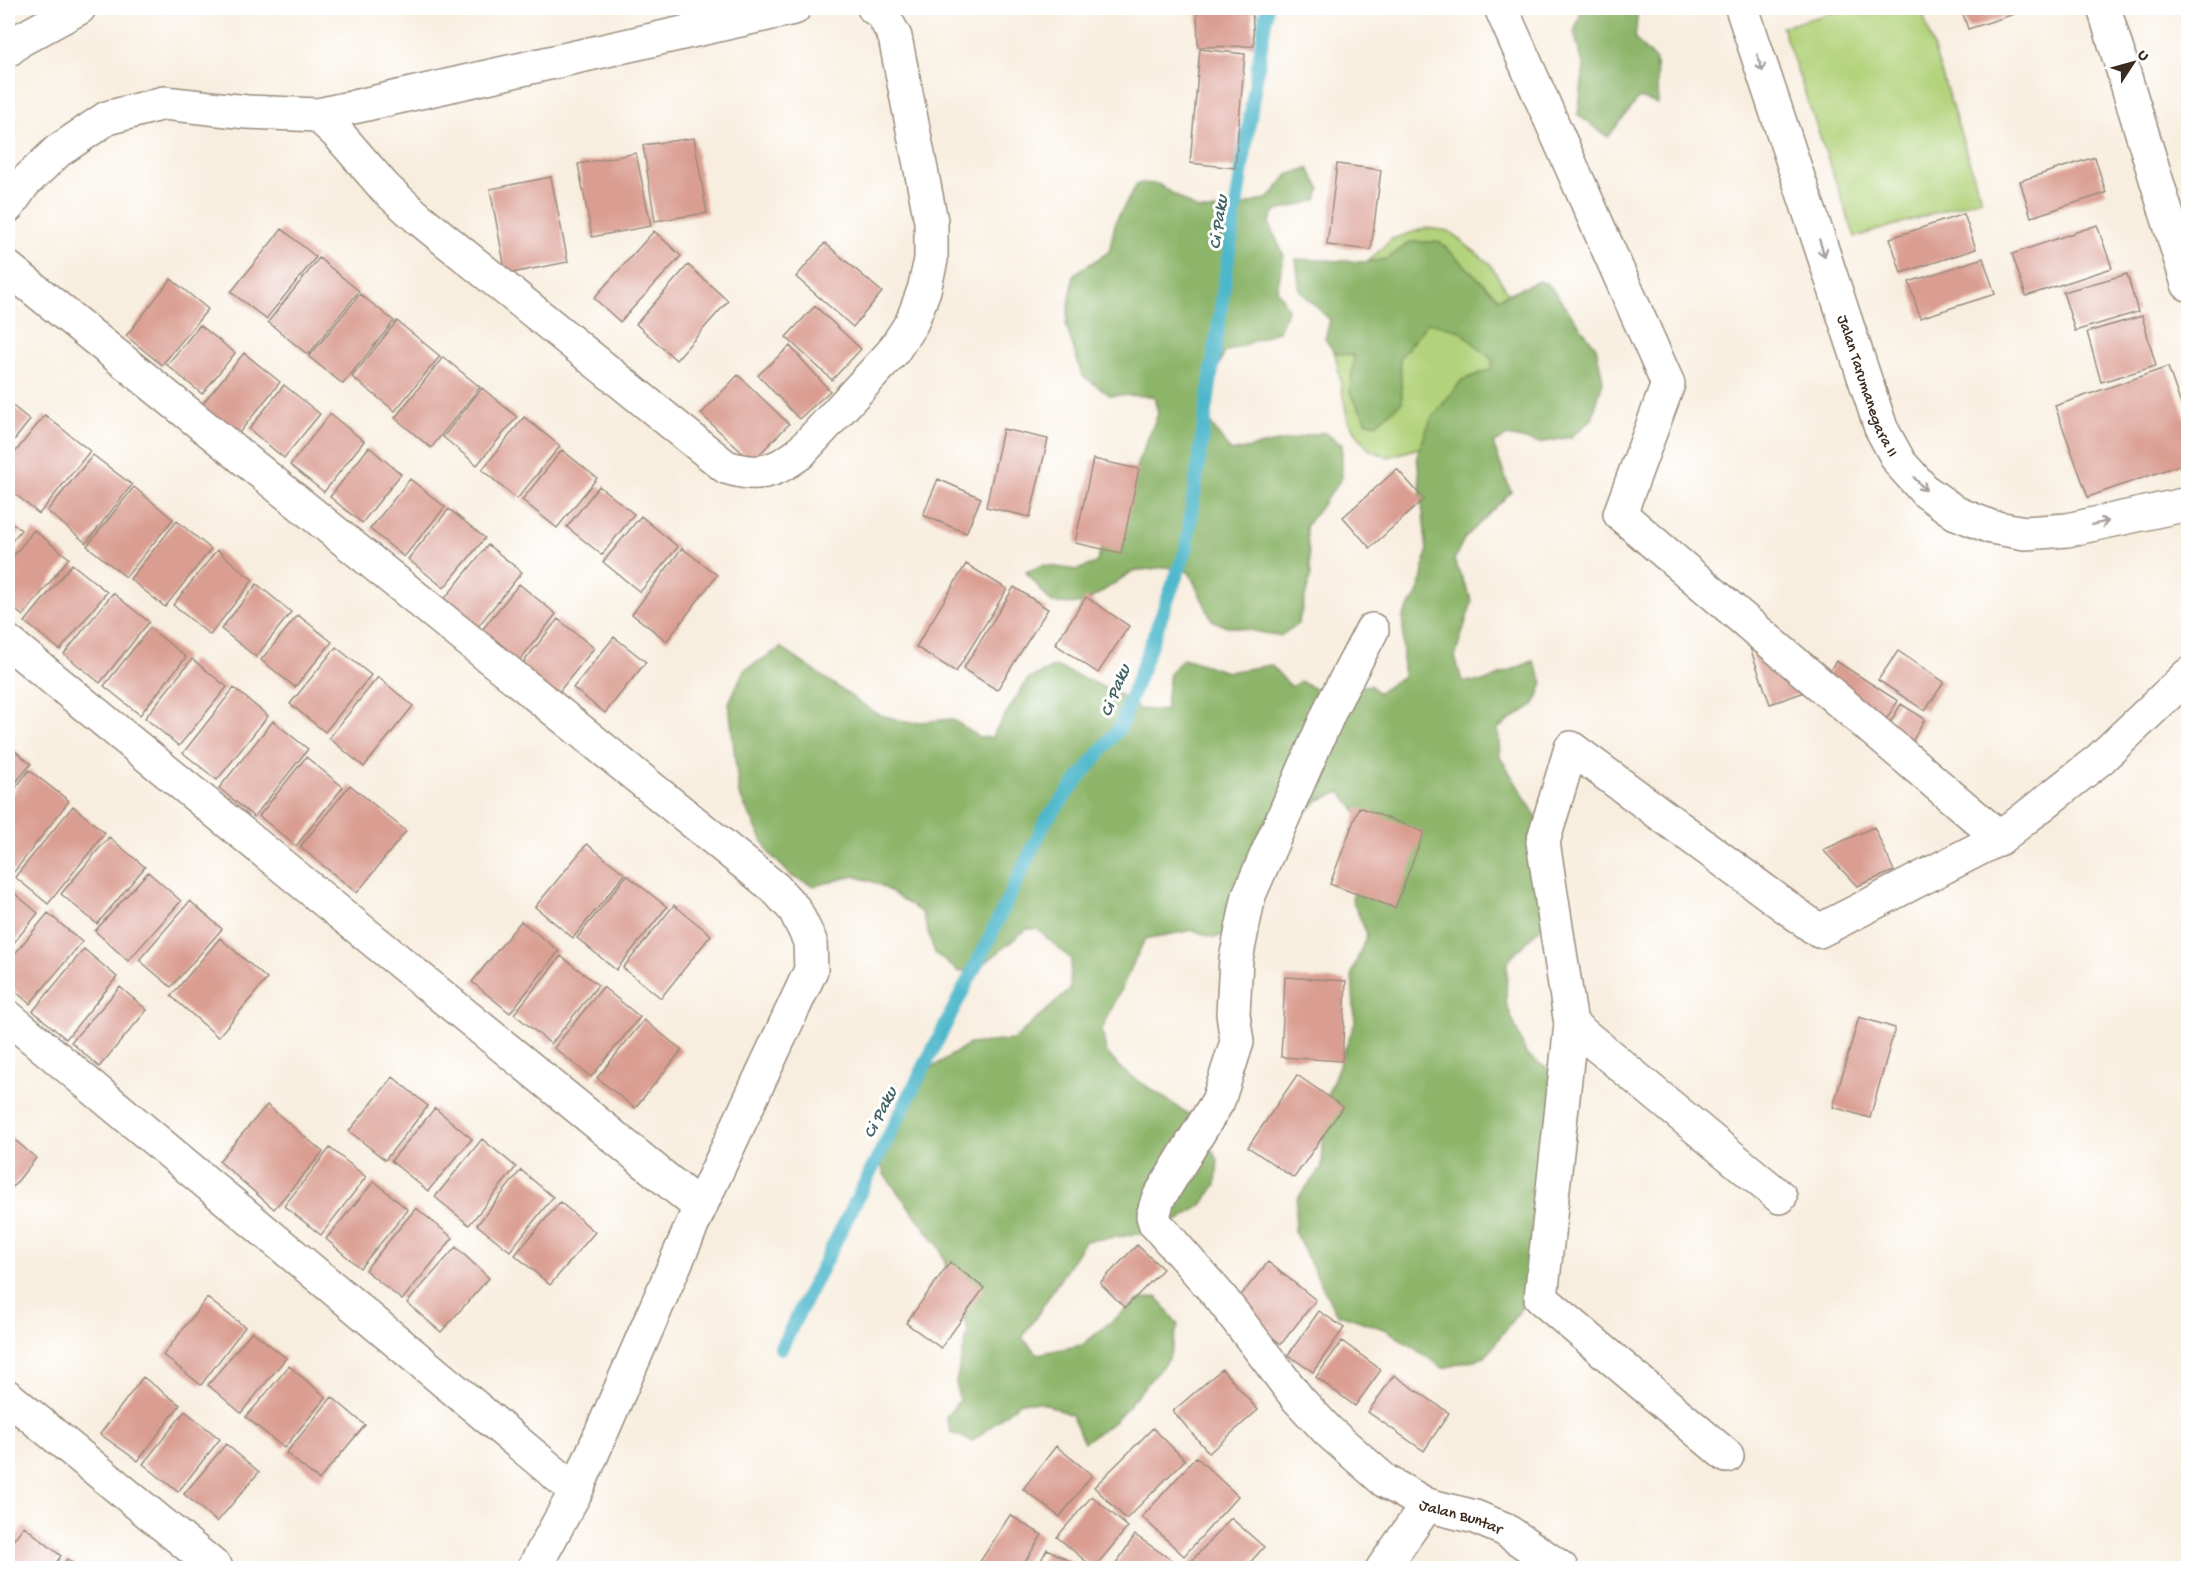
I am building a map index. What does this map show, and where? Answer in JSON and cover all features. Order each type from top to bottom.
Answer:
[{"type":"street","points":[[8,50],[20,40],[79,8]]},
{"type":"street","points":[[8,207],[24,183],[58,151],[107,118],[164,103],[318,115],[794,8]]},
{"type":"street","points":[[318,115],[340,136],[385,188],[417,217],[726,467],[745,473],[763,472],[783,466],[799,454],[892,353],[912,322],[924,290],[931,260],[931,221],[895,37],[882,13],[874,8]]},
{"type":"street","points":[[1501,8],[1668,384],[1620,514],[2000,838]]},
{"type":"street","name":"Jalan Tarumanegara II","points":[[1742,8],[1881,428],[1900,463],[1925,491],[1956,513],[1990,527],[2025,533],[2067,530],[2188,504]]},
{"type":"street","points":[[2104,8],[2188,284]]},
{"type":"street","points":[[8,268],[775,888],[795,910],[810,941],[811,970],[700,1207],[576,1491],[534,1569]]},
{"type":"street","points":[[1372,630],[1332,706],[1249,895],[1236,959],[1233,1014],[1237,1042],[1218,1101],[1158,1199],[1153,1216],[1155,1223],[1221,1298],[1298,1399],[1321,1424],[1385,1481],[1427,1505]]},
{"type":"street","points":[[8,642],[700,1207]]},
{"type":"street","points":[[1727,1456],[1541,1298],[1571,1024],[1543,842],[1571,748],[1819,931],[2000,838],[2100,759],[2188,675]]},
{"type":"street","points":[[8,1017],[576,1491]]},
{"type":"street","points":[[1571,1024],[1780,1197]]},
{"type":"street","points":[[8,1396],[216,1569]]},
{"type":"street","name":"Jalan Buntar","points":[[1383,1569],[1427,1505],[1475,1517],[1504,1529],[1561,1569]]},
{"type":"green space","points":[[1583,8],[1638,8],[1635,39],[1656,61],[1658,104],[1639,98],[1608,137],[1578,115],[1584,67],[1574,32]]},
{"type":"green space","points":[[1848,8],[1921,8],[1981,199],[1855,237],[1782,27]]},
{"type":"green space","points":[[1308,168],[1320,188],[1317,200],[1274,212],[1269,223],[1284,256],[1277,289],[1288,309],[1279,331],[1225,352],[1211,383],[1210,423],[1231,452],[1324,432],[1342,445],[1342,478],[1306,526],[1311,575],[1298,624],[1280,636],[1223,625],[1212,620],[1189,572],[1167,567],[1133,571],[1083,604],[1052,603],[1026,572],[1043,565],[1077,570],[1096,563],[1158,414],[1154,396],[1110,395],[1082,375],[1066,325],[1074,274],[1109,252],[1116,220],[1138,183],[1158,184],[1198,210],[1229,210],[1269,198],[1288,175]]},
{"type":"green space","points":[[1426,228],[1449,231],[1490,264],[1506,290],[1577,364],[1443,441],[1388,457],[1368,449],[1348,421],[1335,353],[1337,316],[1368,262],[1392,239]]},
{"type":"green space","points":[[1410,242],[1440,242],[1499,298],[1538,281],[1548,284],[1596,347],[1603,381],[1592,419],[1571,437],[1540,443],[1507,436],[1493,444],[1511,492],[1464,539],[1454,560],[1472,601],[1455,657],[1462,681],[1483,682],[1533,661],[1543,682],[1535,704],[1498,728],[1500,757],[1539,821],[1549,919],[1507,962],[1506,1003],[1527,1056],[1568,1081],[1526,1302],[1485,1357],[1443,1368],[1387,1330],[1336,1313],[1294,1231],[1297,1199],[1322,1167],[1325,1102],[1355,1023],[1352,973],[1367,934],[1352,899],[1373,834],[1341,792],[1319,800],[1302,816],[1235,931],[1214,938],[1193,930],[1145,939],[1102,1029],[1106,1052],[1122,1070],[1193,1117],[1218,1160],[1216,1184],[1202,1205],[1162,1231],[1085,1241],[1022,1338],[1038,1354],[1082,1345],[1138,1300],[1157,1297],[1178,1325],[1169,1358],[1114,1422],[1084,1442],[1071,1415],[1042,1402],[1020,1402],[973,1441],[951,1433],[946,1417],[959,1401],[956,1382],[968,1332],[940,1248],[884,1174],[878,1152],[920,1075],[969,1044],[1013,1040],[1070,990],[1071,959],[1037,929],[1027,929],[980,967],[959,972],[935,953],[922,913],[877,883],[854,876],[814,886],[793,877],[769,853],[739,794],[729,703],[744,670],[781,648],[877,714],[910,723],[952,719],[979,737],[991,738],[1027,680],[1055,666],[1119,694],[1139,709],[1165,711],[1170,672],[1184,658],[1227,672],[1271,665],[1291,687],[1300,681],[1319,691],[1370,685],[1378,693],[1403,676],[1403,617],[1419,591],[1427,552],[1417,455],[1431,419],[1462,380],[1492,369],[1492,360],[1460,331],[1428,322],[1400,358],[1402,402],[1376,424],[1366,421],[1350,392],[1354,356],[1335,353],[1325,339],[1330,320],[1300,291],[1296,259],[1368,262],[1387,259]]},
{"type":"building","points":[[1197,8],[1252,8],[1254,46],[1198,47]]},
{"type":"building","points":[[1961,8],[2033,8],[1968,29]]},
{"type":"building","points":[[1200,49],[1245,54],[1235,168],[1190,163]]},
{"type":"building","points":[[694,138],[707,213],[655,221],[643,145]]},
{"type":"building","points":[[636,153],[651,226],[592,237],[578,164]]},
{"type":"building","points":[[2095,157],[2106,193],[2031,217],[2020,181]]},
{"type":"building","points":[[1337,164],[1381,170],[1371,250],[1327,245]]},
{"type":"building","points":[[551,177],[568,262],[506,274],[490,189]]},
{"type":"building","points":[[1964,214],[1976,249],[1901,273],[1890,238]]},
{"type":"building","points":[[2097,225],[2112,268],[2026,296],[2012,254]]},
{"type":"building","points":[[282,229],[316,257],[266,319],[231,292]]},
{"type":"building","points":[[654,231],[681,256],[620,322],[594,298]]},
{"type":"building","points":[[825,243],[882,292],[853,327],[796,277]]},
{"type":"building","points":[[319,258],[359,291],[308,355],[268,322]]},
{"type":"building","points":[[1983,258],[1995,294],[1920,318],[1909,282]]},
{"type":"building","points":[[688,265],[728,301],[676,360],[636,324]]},
{"type":"building","points":[[2127,274],[2138,312],[2075,331],[2063,292]]},
{"type":"building","points":[[171,279],[208,309],[162,365],[126,336]]},
{"type":"building","points":[[360,294],[394,321],[343,384],[309,357]]},
{"type":"building","points":[[815,306],[861,349],[832,380],[786,337]]},
{"type":"building","points":[[2142,316],[2156,366],[2101,382],[2087,332]]},
{"type":"building","points":[[397,321],[440,356],[395,411],[352,377]]},
{"type":"building","points":[[200,325],[235,353],[202,394],[167,365]]},
{"type":"building","points":[[790,346],[830,391],[799,419],[758,375]]},
{"type":"building","points":[[244,353],[280,382],[231,443],[194,414]]},
{"type":"building","points":[[443,357],[480,387],[431,448],[395,418]]},
{"type":"building","points":[[2168,367],[2188,425],[2188,462],[2088,497],[2055,406]]},
{"type":"building","points":[[738,375],[789,424],[752,462],[701,414]]},
{"type":"building","points":[[284,385],[320,414],[284,458],[249,429]]},
{"type":"building","points":[[482,388],[517,417],[477,465],[443,437]]},
{"type":"building","points":[[8,402],[30,420],[8,448]]},
{"type":"building","points":[[330,414],[364,441],[324,492],[290,465]]},
{"type":"building","points":[[45,415],[90,451],[39,514],[8,488],[8,461]]},
{"type":"building","points":[[524,417],[560,446],[517,499],[482,470]]},
{"type":"building","points":[[1003,429],[1048,439],[1030,517],[986,507]]},
{"type":"building","points":[[369,447],[401,474],[362,523],[330,497]]},
{"type":"building","points":[[562,450],[597,478],[557,528],[522,500]]},
{"type":"building","points":[[93,455],[132,485],[86,543],[47,511]]},
{"type":"building","points":[[1093,459],[1139,469],[1121,553],[1075,543]]},
{"type":"building","points":[[1397,469],[1424,499],[1370,548],[1343,517]]},
{"type":"building","points":[[410,479],[445,507],[404,557],[370,529]]},
{"type":"building","points":[[938,479],[981,498],[966,533],[923,515]]},
{"type":"building","points":[[599,486],[634,514],[602,555],[567,527]]},
{"type":"building","points":[[134,487],[173,519],[126,577],[87,546]]},
{"type":"building","points":[[449,509],[485,538],[444,588],[408,559]]},
{"type":"building","points":[[641,516],[678,547],[640,592],[603,562]]},
{"type":"building","points":[[8,519],[21,530],[8,546]]},
{"type":"building","points":[[177,521],[211,549],[165,607],[130,579]]},
{"type":"building","points":[[34,530],[69,558],[23,616],[8,604],[8,563]]},
{"type":"building","points":[[488,545],[522,572],[476,629],[442,602]]},
{"type":"building","points":[[682,548],[717,575],[667,641],[632,614]]},
{"type":"building","points":[[217,550],[253,580],[210,635],[173,605]]},
{"type":"building","points":[[72,564],[107,592],[60,650],[25,622]]},
{"type":"building","points":[[966,564],[1007,589],[956,672],[916,647]]},
{"type":"building","points":[[257,584],[291,612],[256,657],[221,629]]},
{"type":"building","points":[[519,584],[556,614],[512,670],[474,640]]},
{"type":"building","points":[[1014,587],[1048,609],[997,690],[963,669]]},
{"type":"building","points":[[113,593],[149,622],[100,683],[64,654]]},
{"type":"building","points":[[1086,597],[1129,626],[1098,673],[1055,644]]},
{"type":"building","points":[[298,615],[332,642],[295,687],[261,660]]},
{"type":"building","points":[[558,619],[594,648],[554,698],[518,669]]},
{"type":"building","points":[[150,628],[186,657],[140,715],[104,686]]},
{"type":"building","points":[[1781,634],[1802,693],[1770,704],[1749,645]]},
{"type":"building","points":[[614,637],[646,662],[605,713],[573,688]]},
{"type":"building","points":[[336,647],[371,675],[325,732],[290,704]]},
{"type":"building","points":[[1898,651],[1944,682],[1925,711],[1878,680]]},
{"type":"building","points":[[192,659],[227,687],[179,746],[145,718]]},
{"type":"building","points":[[1836,661],[1898,701],[1874,738],[1812,697]]},
{"type":"building","points":[[378,677],[413,706],[364,767],[329,738]]},
{"type":"building","points":[[234,688],[268,716],[217,780],[183,753]]},
{"type":"building","points":[[1901,704],[1925,719],[1904,756],[1879,742]]},
{"type":"building","points":[[273,721],[308,749],[254,817],[219,788]]},
{"type":"building","points":[[8,745],[31,764],[8,792]]},
{"type":"building","points":[[306,757],[343,787],[296,846],[259,816]]},
{"type":"building","points":[[29,770],[69,801],[14,872],[8,867],[8,798]]},
{"type":"building","points":[[350,785],[406,831],[357,893],[300,847]]},
{"type":"building","points":[[73,806],[105,833],[48,904],[15,877]]},
{"type":"building","points":[[1359,807],[1424,832],[1395,908],[1330,884]]},
{"type":"building","points":[[1874,827],[1894,871],[1857,886],[1823,850]]},
{"type":"building","points":[[109,837],[145,867],[97,924],[61,894]]},
{"type":"building","points":[[587,844],[625,874],[573,938],[535,907]]},
{"type":"building","points":[[148,872],[181,901],[128,961],[95,931]]},
{"type":"building","points":[[627,875],[667,907],[616,970],[577,938]]},
{"type":"building","points":[[8,888],[38,913],[8,950]]},
{"type":"building","points":[[190,901],[222,929],[171,987],[139,960]]},
{"type":"building","points":[[674,905],[711,935],[661,998],[623,968]]},
{"type":"building","points":[[48,913],[82,942],[30,1004],[8,985],[8,962]]},
{"type":"building","points":[[521,921],[559,951],[510,1013],[472,982]]},
{"type":"building","points":[[220,938],[267,979],[218,1037],[171,996]]},
{"type":"building","points":[[84,949],[117,977],[66,1039],[33,1011]]},
{"type":"building","points":[[561,956],[598,985],[551,1044],[514,1014]]},
{"type":"building","points":[[1285,977],[1346,981],[1342,1061],[1281,1057]]},
{"type":"building","points":[[120,987],[147,1010],[99,1067],[71,1042]]},
{"type":"building","points":[[603,987],[640,1017],[591,1077],[554,1048]]},
{"type":"building","points":[[1859,1017],[1895,1028],[1870,1118],[1833,1107]]},
{"type":"building","points":[[644,1020],[682,1050],[635,1108],[597,1078]]},
{"type":"building","points":[[1297,1075],[1343,1107],[1294,1178],[1248,1147]]},
{"type":"building","points":[[393,1077],[428,1106],[385,1160],[349,1131]]},
{"type":"building","points":[[267,1105],[323,1152],[274,1209],[219,1161]]},
{"type":"building","points":[[435,1108],[472,1139],[428,1191],[391,1161]]},
{"type":"building","points":[[8,1134],[36,1158],[8,1193]]},
{"type":"building","points":[[482,1139],[516,1167],[469,1225],[435,1197]]},
{"type":"building","points":[[330,1148],[366,1177],[321,1235],[284,1206]]},
{"type":"building","points":[[521,1170],[553,1197],[510,1251],[477,1225]]},
{"type":"building","points":[[374,1181],[408,1210],[360,1268],[326,1239]]},
{"type":"building","points":[[560,1202],[595,1232],[550,1285],[515,1255]]},
{"type":"building","points":[[416,1208],[453,1238],[402,1300],[365,1270]]},
{"type":"building","points":[[1137,1245],[1163,1269],[1125,1308],[1100,1283]]},
{"type":"building","points":[[456,1247],[489,1278],[441,1332],[407,1303]]},
{"type":"building","points":[[950,1262],[984,1288],[941,1348],[906,1323]]},
{"type":"building","points":[[1268,1262],[1316,1300],[1281,1344],[1233,1305]]},
{"type":"building","points":[[207,1298],[245,1327],[201,1385],[163,1355]]},
{"type":"building","points":[[1319,1311],[1344,1328],[1313,1372],[1288,1355]]},
{"type":"building","points":[[252,1331],[286,1358],[241,1413],[208,1385]]},
{"type":"building","points":[[1342,1341],[1381,1370],[1355,1406],[1316,1377]]},
{"type":"building","points":[[289,1366],[326,1397],[284,1448],[246,1417]]},
{"type":"building","points":[[1222,1369],[1258,1410],[1209,1453],[1173,1411]]},
{"type":"building","points":[[1394,1375],[1449,1413],[1424,1451],[1368,1412]]},
{"type":"building","points":[[143,1377],[180,1405],[138,1461],[100,1434]]},
{"type":"building","points":[[332,1397],[365,1425],[319,1480],[286,1453]]},
{"type":"building","points":[[185,1411],[220,1439],[178,1492],[143,1464]]},
{"type":"building","points":[[1153,1428],[1185,1460],[1126,1519],[1094,1487]]},
{"type":"building","points":[[226,1444],[259,1472],[217,1522],[184,1494]]},
{"type":"building","points":[[1056,1446],[1092,1475],[1060,1517],[1023,1489]]},
{"type":"building","points":[[1196,1457],[1238,1496],[1184,1556],[1142,1517]]},
{"type":"building","points":[[1092,1496],[1128,1527],[1094,1568],[1057,1537]]},
{"type":"building","points":[[1010,1515],[1042,1535],[1021,1568],[976,1568]]},
{"type":"building","points":[[1231,1518],[1264,1547],[1245,1568],[1185,1568]]},
{"type":"building","points":[[24,1526],[61,1556],[52,1568],[8,1568],[8,1547]]},
{"type":"building","points":[[1135,1535],[1173,1561],[1168,1568],[1113,1568]]},
{"type":"building","points":[[1047,1549],[1083,1568],[1037,1568]]},
{"type":"building","points":[[67,1559],[79,1568],[60,1568]]},
{"type":"waterway","name":"Ci Paku","points":[[781,1348],[983,951],[1046,820],[1120,727],[1186,550],[1267,8]]}]
